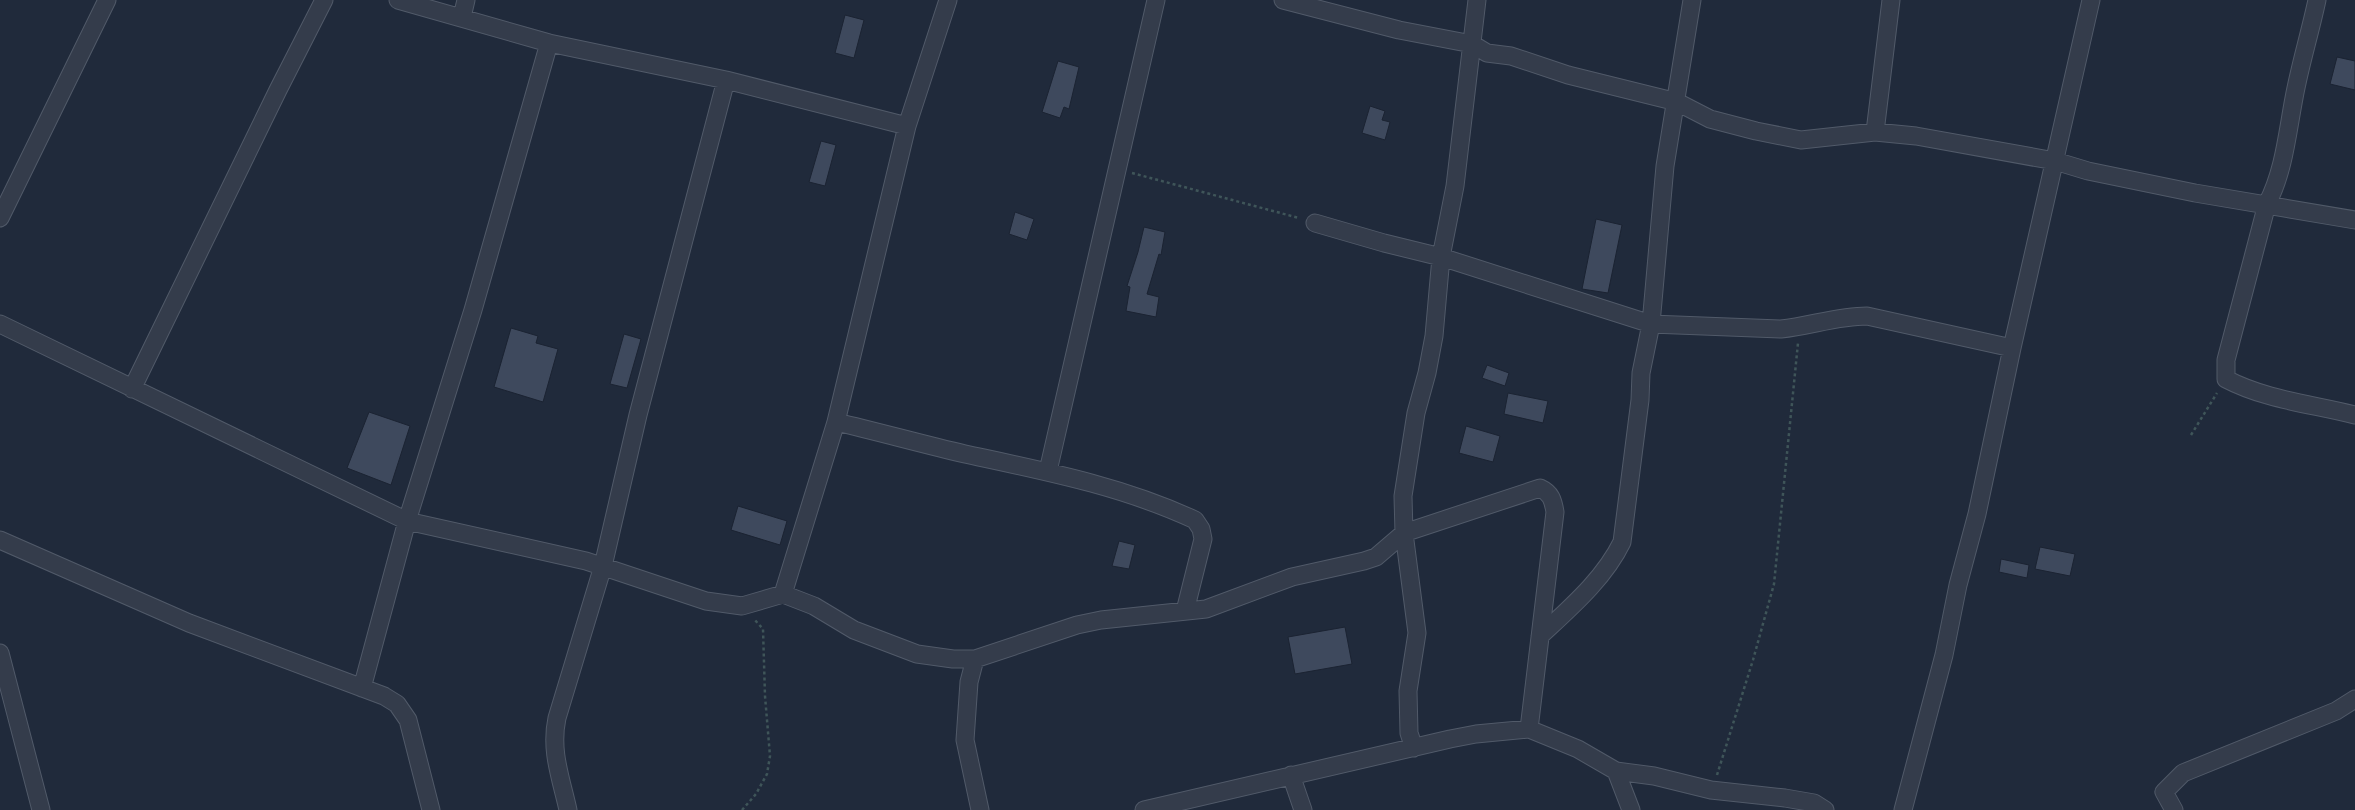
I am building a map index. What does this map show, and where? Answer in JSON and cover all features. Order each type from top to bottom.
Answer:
[{"type":"street","points":[[0,218],[107,0]]},
{"type":"street","points":[[132,389],[267,112],[324,0]]},
{"type":"street","points":[[398,0],[549,43],[726,80],[906,126]]},
{"type":"street","points":[[462,17],[466,0]]},
{"type":"street","points":[[783,594],[836,422],[906,126],[948,0]]},
{"type":"street","points":[[1048,471],[1074,351],[1118,169],[1156,0]]},
{"type":"street","points":[[1284,0],[1399,30],[1472,44],[1487,53],[1511,56],[1568,75],[1677,102],[1710,119],[1801,140],[1875,132],[1939,139],[2055,161],[2135,182],[2355,220]]},
{"type":"street","points":[[1414,748],[1410,733],[1408,691],[1417,633],[1404,533],[1403,496],[1407,464],[1434,336],[1442,257],[1455,186],[1477,0]]},
{"type":"street","points":[[1540,636],[1580,599],[1615,556],[1622,542],[1640,400],[1641,373],[1651,324],[1665,166],[1677,102],[1692,0]]},
{"type":"street","points":[[1875,132],[1891,0]]},
{"type":"street","points":[[1903,810],[1944,655],[1958,585],[1977,514],[2012,348],[2091,0]]},
{"type":"street","points":[[2317,0],[2294,98],[2291,126],[2279,177],[2267,204],[2226,360],[2226,379],[2241,386],[2268,394],[2355,415]]},
{"type":"street","points":[[362,688],[407,521],[473,310],[549,43]]},
{"type":"street","points":[[568,810],[553,736],[602,566],[638,416],[726,80]]},
{"type":"street","points":[[1315,222],[1384,243],[1442,257],[1651,324],[1781,329],[1800,327],[1850,316],[1867,316],[2012,348]]},
{"type":"street","points":[[0,324],[407,521],[558,554],[602,566],[706,601],[742,606],[783,594],[814,606],[854,630],[917,654],[953,659],[975,659],[1077,625],[1115,618],[1164,615],[1206,609],[1292,576],[1364,561],[1376,557],[1404,533],[1540,488],[1548,492],[1553,500],[1555,512],[1529,729]]},
{"type":"street","points":[[836,422],[964,454],[1048,471],[1134,495],[1195,520],[1201,529],[1203,539],[1185,611]]},
{"type":"street","points":[[0,540],[189,623],[384,696],[397,704],[408,720],[431,810]]},
{"type":"street","points":[[0,654],[41,810]]},
{"type":"street","points":[[975,659],[969,682],[965,740],[980,810]]},
{"type":"street","points":[[2174,810],[2164,792],[2183,773],[2336,711],[2355,699]]},
{"type":"street","points":[[1144,810],[1291,775],[1476,734],[1529,729],[1578,749],[1616,771],[1654,776],[1712,790],[1785,798],[1814,803],[1826,810]]},
{"type":"street","points":[[1616,771],[1631,810]]},
{"type":"street","points":[[1291,775],[1302,810]]},
{"type":"path","points":[[1118,169],[1315,222]]},
{"type":"path","points":[[1712,790],[1753,660],[1774,584],[1800,327]]},
{"type":"path","points":[[2191,434],[2226,379]]},
{"type":"path","points":[[742,606],[763,629],[765,696],[770,756],[767,774],[756,794],[742,810]]},
{"type":"building","points":[[845,15],[864,20],[854,58],[835,53]]},
{"type":"building","points":[[2337,57],[2355,61],[2355,90],[2330,84]]},
{"type":"building","points":[[1058,61],[1079,67],[1069,109],[1064,107],[1060,118],[1042,112]]},
{"type":"building","points":[[1370,106],[1385,111],[1382,120],[1390,122],[1385,140],[1362,133]]},
{"type":"building","points":[[821,141],[836,145],[825,186],[809,182]]},
{"type":"building","points":[[1015,212],[1034,219],[1027,240],[1009,234]]},
{"type":"building","points":[[1596,219],[1622,225],[1608,293],[1582,289]]},
{"type":"building","points":[[1144,227],[1165,232],[1161,255],[1159,254],[1147,294],[1159,297],[1156,317],[1126,311],[1130,287],[1127,286]]},
{"type":"building","points":[[511,328],[538,336],[536,343],[558,349],[543,402],[494,387]]},
{"type":"building","points":[[624,334],[641,339],[627,388],[610,384]]},
{"type":"building","points":[[1487,365],[1509,373],[1505,386],[1482,378]]},
{"type":"building","points":[[1508,393],[1548,401],[1543,423],[1504,414]]},
{"type":"building","points":[[369,412],[410,426],[391,485],[347,468]]},
{"type":"building","points":[[1466,426],[1500,436],[1493,462],[1459,453]]},
{"type":"building","points":[[738,506],[787,521],[780,545],[731,530]]},
{"type":"building","points":[[1119,541],[1135,545],[1129,569],[1112,566]]},
{"type":"building","points":[[2040,547],[2075,554],[2070,576],[2035,569]]},
{"type":"building","points":[[2001,559],[2029,565],[2027,578],[1999,572]]},
{"type":"building","points":[[1345,627],[1352,664],[1295,674],[1288,637]]}]
